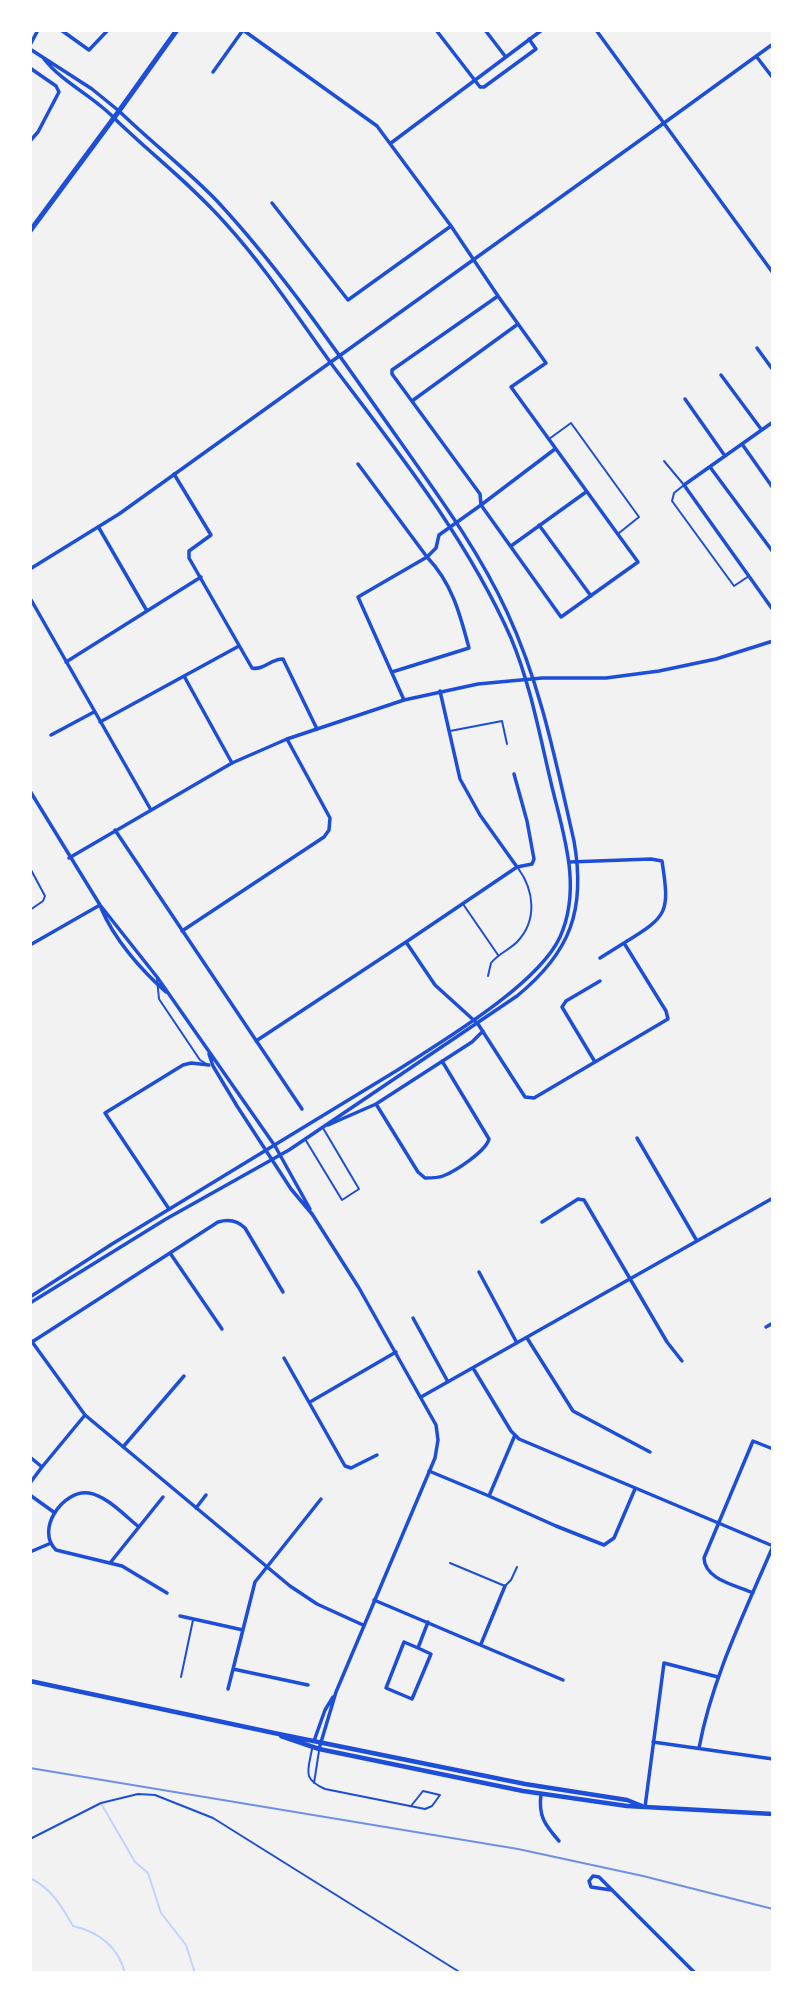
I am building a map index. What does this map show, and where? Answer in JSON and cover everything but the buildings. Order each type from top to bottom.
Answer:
[{"type":"main road","points":[[30,231],[177,30]]},
{"type":"main road","points":[[30,1681],[274,1734],[321,1741],[541,1791]]},
{"type":"main road","points":[[274,1734],[313,1748],[541,1791],[627,1800],[643,1806],[773,1814]]},
{"type":"street","points":[[30,1303],[166,1219],[281,1155],[478,1024],[531,984],[561,951],[571,928],[577,902],[578,861],[534,679],[501,599],[457,523],[339,355],[251,240],[191,176],[119,111],[30,47],[38,30]]},
{"type":"street","points":[[61,30],[89,50],[108,30]]},
{"type":"street","points":[[213,72],[243,30],[377,126],[451,226],[546,363],[510,387],[638,562],[561,617],[481,505],[477,491],[392,374],[394,367],[498,296]]},
{"type":"street","points":[[436,30],[480,87],[484,87],[536,49],[529,39]]},
{"type":"street","points":[[485,30],[505,56]]},
{"type":"street","points":[[391,143],[542,30]]},
{"type":"street","points":[[596,30],[773,273]]},
{"type":"street","points":[[30,569],[99,528],[773,44]]},
{"type":"street","points":[[756,56],[773,78]]},
{"type":"street","points":[[30,1297],[393,1073],[474,1019],[536,971],[556,944],[569,904],[569,862],[526,679],[496,608],[465,549],[330,361],[227,224],[104,107],[51,68],[43,57]]},
{"type":"street","points":[[30,68],[56,86],[59,92],[38,132],[30,141]]},
{"type":"street","points":[[272,203],[348,300],[451,226]]},
{"type":"street","points":[[412,402],[518,324]]},
{"type":"street","points":[[757,348],[773,370]]},
{"type":"street","points":[[721,375],[762,430]]},
{"type":"street","points":[[685,399],[725,456]]},
{"type":"street","points":[[772,606],[684,485],[773,422]]},
{"type":"street","points":[[742,444],[773,488]]},
{"type":"street","points":[[404,700],[358,597],[427,557],[436,548],[439,535],[555,449]]},
{"type":"street","points":[[358,464],[442,574],[456,599],[469,648],[392,672]]},
{"type":"street","points":[[710,467],[773,552]]},
{"type":"street","points":[[174,474],[210,533],[208,539],[188,552],[189,558],[254,669],[278,659],[286,662],[317,729]]},
{"type":"street","points":[[511,547],[586,492]]},
{"type":"street","points":[[539,525],[591,596]]},
{"type":"street","points":[[99,528],[147,611]]},
{"type":"street","points":[[66,662],[201,578]]},
{"type":"street","points":[[30,598],[151,810]]},
{"type":"street","points":[[69,858],[232,763],[287,739],[404,700],[440,691],[526,679],[606,678],[640,674],[682,667],[773,641]]},
{"type":"street","points":[[100,722],[240,646]]},
{"type":"street","points":[[184,675],[232,763]]},
{"type":"street","points":[[440,691],[457,769],[465,789],[517,867]]},
{"type":"street","points":[[51,735],[94,712]]},
{"type":"street","points":[[182,931],[324,837],[329,830],[330,818],[287,739]]},
{"type":"street","points":[[257,1041],[517,867],[531,865],[534,859],[527,821],[514,774]]},
{"type":"street","points":[[30,791],[100,905],[157,977],[275,1146],[312,1214]]},
{"type":"street","points":[[115,830],[302,1109]]},
{"type":"street","points":[[569,862],[651,859],[662,861],[666,895],[663,914],[654,924],[600,958]]},
{"type":"street","points":[[30,944],[100,905]]},
{"type":"street","points":[[100,905],[106,920],[121,942],[170,996]]},
{"type":"street","points":[[406,942],[435,985],[478,1024],[527,1098],[534,1098],[668,1019],[666,1011],[624,943]]},
{"type":"street","points":[[595,1062],[562,1007],[566,1001],[600,981]]},
{"type":"street","points":[[323,1127],[376,1104],[472,1042],[483,1031]]},
{"type":"street","points":[[209,1054],[211,1065],[291,1189],[312,1214],[396,1352],[434,1418],[438,1433],[437,1448],[429,1471],[336,1692],[319,1749]]},
{"type":"street","points":[[376,1104],[418,1172],[425,1178],[442,1176],[482,1150],[489,1139],[442,1061]]},
{"type":"street","points":[[169,1209],[105,1113],[183,1065],[211,1065]]},
{"type":"street","points":[[637,1138],[697,1241]]},
{"type":"street","points":[[542,1223],[582,1199],[667,1342],[682,1361]]},
{"type":"street","points":[[422,1397],[773,1199]]},
{"type":"street","points":[[283,1292],[245,1228],[226,1220],[218,1222],[31,1340],[85,1415],[266,1567],[317,1604],[363,1625]]},
{"type":"street","points":[[170,1253],[222,1329]]},
{"type":"street","points":[[479,1272],[517,1343]]},
{"type":"street","points":[[413,1318],[448,1382]]},
{"type":"street","points":[[766,1327],[773,1323]]},
{"type":"street","points":[[527,1338],[565,1403],[573,1411],[650,1452]]},
{"type":"street","points":[[309,1402],[396,1352]]},
{"type":"street","points":[[284,1358],[347,1468],[377,1455]]},
{"type":"street","points":[[473,1368],[515,1435],[531,1445],[773,1546],[718,1677],[699,1748]]},
{"type":"street","points":[[123,1447],[184,1377]]},
{"type":"street","points":[[30,1483],[85,1415]]},
{"type":"street","points":[[489,1496],[515,1435]]},
{"type":"street","points":[[753,1593],[712,1575],[706,1570],[704,1556],[753,1441],[773,1448]]},
{"type":"street","points":[[30,1457],[42,1467]]},
{"type":"street","points":[[429,1471],[604,1545],[614,1538],[635,1489]]},
{"type":"street","points":[[138,1527],[100,1497],[89,1493],[68,1498],[55,1513],[49,1527],[51,1543],[58,1550],[122,1566],[167,1593]]},
{"type":"street","points":[[30,1495],[55,1513]]},
{"type":"street","points":[[195,1508],[206,1495]]},
{"type":"street","points":[[110,1563],[163,1497]]},
{"type":"street","points":[[228,1689],[252,1587],[259,1574],[321,1499]]},
{"type":"street","points":[[30,1552],[51,1543]]},
{"type":"street","points":[[481,1644],[505,1586]]},
{"type":"street","points":[[374,1600],[563,1680]]},
{"type":"street","points":[[180,1616],[243,1630]]},
{"type":"street","points":[[418,1648],[428,1622]]},
{"type":"street","points":[[404,1642],[418,1648],[431,1654],[412,1699],[386,1688],[404,1642]]},
{"type":"street","points":[[643,1806],[664,1663],[718,1677]]},
{"type":"street","points":[[233,1670],[308,1685]]},
{"type":"street","points":[[313,1748],[325,1710],[336,1692]]},
{"type":"street","points":[[653,1742],[773,1759]]},
{"type":"street","points":[[541,1791],[542,1820],[559,1841]]},
{"type":"street","points":[[611,1890],[592,1887],[589,1881],[596,1875],[695,1973]]},
{"type":"lane","points":[[548,440],[571,423],[595,455],[639,517],[617,534]]},
{"type":"lane","points":[[664,461],[684,485],[674,493],[672,501],[734,586],[749,576]]},
{"type":"lane","points":[[448,731],[502,721],[507,744]]},
{"type":"lane","points":[[488,976],[489,966],[521,936],[532,908],[528,884],[517,867]]},
{"type":"lane","points":[[30,868],[45,896],[43,901],[30,910]]},
{"type":"lane","points":[[463,904],[498,956]]},
{"type":"lane","points":[[157,977],[161,1003],[200,1059],[223,1069]]},
{"type":"lane","points":[[305,1139],[342,1200],[359,1189],[323,1127]]},
{"type":"lane","points":[[450,1563],[505,1586],[517,1567]]},
{"type":"lane","points":[[181,1677],[193,1619]]},
{"type":"lane","points":[[313,1748],[308,1775],[311,1782],[325,1789],[411,1806],[429,1808],[440,1795],[423,1791],[411,1806]]},
{"type":"lane","points":[[315,1784],[319,1749]]},
{"type":"lane","points":[[30,1839],[101,1803],[138,1794],[155,1795],[213,1818],[461,1973]]},
{"type":"waterway","points":[[102,1805],[135,1862],[148,1873],[161,1913],[186,1945],[195,1973]]},
{"type":"waterway","points":[[30,1878],[50,1892],[73,1926],[91,1932],[106,1942],[118,1956],[125,1973]]},
{"type":"railway","points":[[30,1768],[518,1849],[643,1876],[773,1909]]}]
